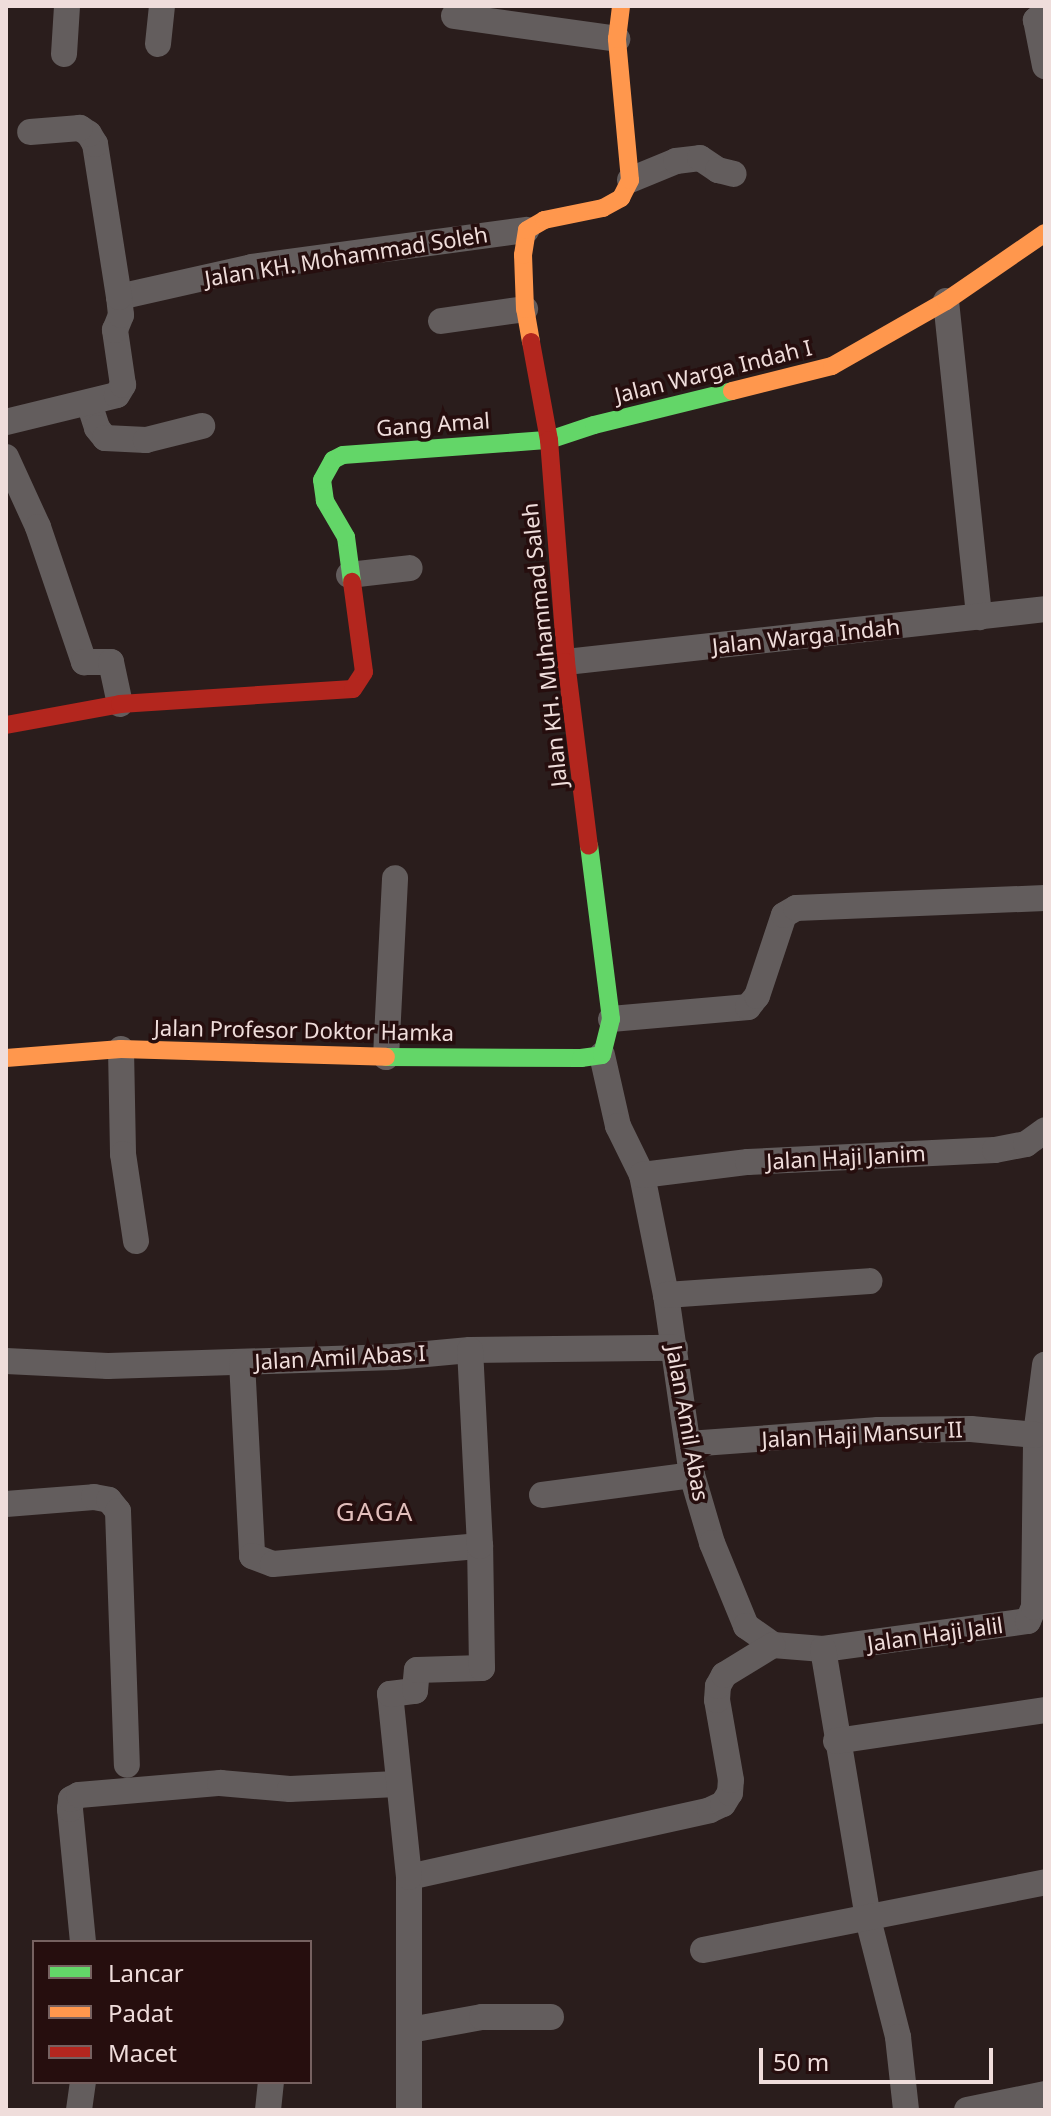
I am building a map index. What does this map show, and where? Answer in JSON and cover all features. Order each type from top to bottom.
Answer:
[{"type":"street","points":[[64,54],[67,6]]},
{"type":"street","points":[[158,44],[162,6]]},
{"type":"street","points":[[527,230],[544,220],[603,208],[621,198],[630,180],[617,39],[621,6]]},
{"type":"street","points":[[1044,6],[1044,13],[1036,20],[1045,66]]},
{"type":"street","points":[[454,16],[617,39]]},
{"type":"street","points":[[6,422],[89,403],[121,391],[115,330],[121,315],[95,144],[89,134],[80,128],[30,132]]},
{"type":"street","points":[[630,180],[676,161],[700,158],[718,170],[734,174]]},
{"type":"street","name":"Jalan KH. Mohammad Soleh","points":[[119,297],[252,267],[527,230]]},
{"type":"street","name":"Jalan KH. Muhammad Saleh","points":[[527,230],[523,255],[525,309],[549,440],[566,662],[611,1019],[608,1041],[602,1055]]},
{"type":"street","name":"Jalan Warga Indah I","points":[[549,440],[594,425],[832,366],[946,301],[1045,233]]},
{"type":"street","points":[[946,301],[979,617]]},
{"type":"street","points":[[441,321],[525,309]]},
{"type":"street","points":[[89,403],[97,428],[105,438],[146,440],[202,426]]},
{"type":"street","name":"Gang Amal","points":[[349,575],[346,537],[325,501],[325,468],[343,455],[549,440]]},
{"type":"street","points":[[6,457],[38,527],[84,662],[111,662],[120,704]]},
{"type":"street","points":[[6,725],[120,704],[353,689],[364,672],[349,575],[410,568]]},
{"type":"street","name":"Jalan Warga Indah","points":[[566,662],[1045,609]]},
{"type":"street","points":[[386,1057],[395,878]]},
{"type":"street","points":[[611,1019],[748,1007],[757,996],[784,915],[796,908],[1045,898]]},
{"type":"street","points":[[121,1049],[123,1154],[136,1241]]},
{"type":"street","name":"Jalan Profesor Doktor Hamka","points":[[6,1058],[121,1049],[386,1057],[581,1058],[602,1055]]},
{"type":"street","name":"Jalan Amil Abas","points":[[602,1055],[618,1126],[642,1175],[675,1348],[692,1475],[712,1543],[746,1626],[773,1645]]},
{"type":"street","name":"Jalan Haji Janim","points":[[642,1175],[780,1160],[995,1150],[1026,1144],[1045,1130]]},
{"type":"street","points":[[666,1295],[870,1281]]},
{"type":"street","name":"Jalan Amil Abas I","points":[[6,1361],[108,1366],[470,1350],[675,1348]]},
{"type":"street","points":[[409,2110],[409,1877],[390,1694],[415,1691],[417,1670],[482,1668],[480,1546],[470,1350]]},
{"type":"street","points":[[242,1362],[252,1556],[273,1564],[480,1546]]},
{"type":"street","name":"Jalan Haji Jalil","points":[[823,1649],[1028,1621],[1034,1607],[1036,1435],[1045,1365]]},
{"type":"street","name":"Jalan Haji Mansur II","points":[[688,1444],[878,1430],[971,1429],[1036,1435]]},
{"type":"street","points":[[542,1495],[692,1475]]},
{"type":"street","points":[[6,1504],[94,1497],[109,1500],[118,1511],[127,1765]]},
{"type":"street","points":[[409,1877],[710,1810],[723,1804],[730,1793],[731,1780],[717,1700],[718,1686],[724,1675],[773,1645],[823,1649],[868,1919],[898,2037],[906,2110]]},
{"type":"street","points":[[836,1741],[1045,1710]]},
{"type":"street","points":[[83,1940],[70,1809],[71,1799],[79,1795],[220,1783],[290,1789],[397,1784]]},
{"type":"street","points":[[703,1950],[1045,1882]]},
{"type":"street","points":[[410,2030],[482,2017],[551,2017]]},
{"type":"street","points":[[79,2110],[83,2084]]},
{"type":"street","points":[[268,2110],[271,2084]]},
{"type":"street","points":[[967,2110],[1045,2094]]},
{"type":"traffic: fast","points":[[352,582],[346,537],[325,501],[322,480],[333,460],[343,455],[549,440],[594,425],[732,391]]},
{"type":"traffic: fast","points":[[386,1057],[581,1058],[602,1055],[611,1019],[589,846]]},
{"type":"traffic: slow","points":[[531,342],[525,309],[523,255],[527,230],[544,220],[603,208],[621,198],[630,180],[617,39],[621,6]]},
{"type":"traffic: slow","points":[[732,391],[832,366],[946,301],[1045,233]]},
{"type":"traffic: slow","points":[[6,1058],[121,1049],[386,1057]]},
{"type":"traffic: jam","points":[[531,342],[549,440],[566,662],[589,846]]},
{"type":"traffic: jam","points":[[6,725],[120,704],[353,689],[364,672],[352,582]]},
{"type":"district","name":"GAGA","points":[[375,1512]]}]
